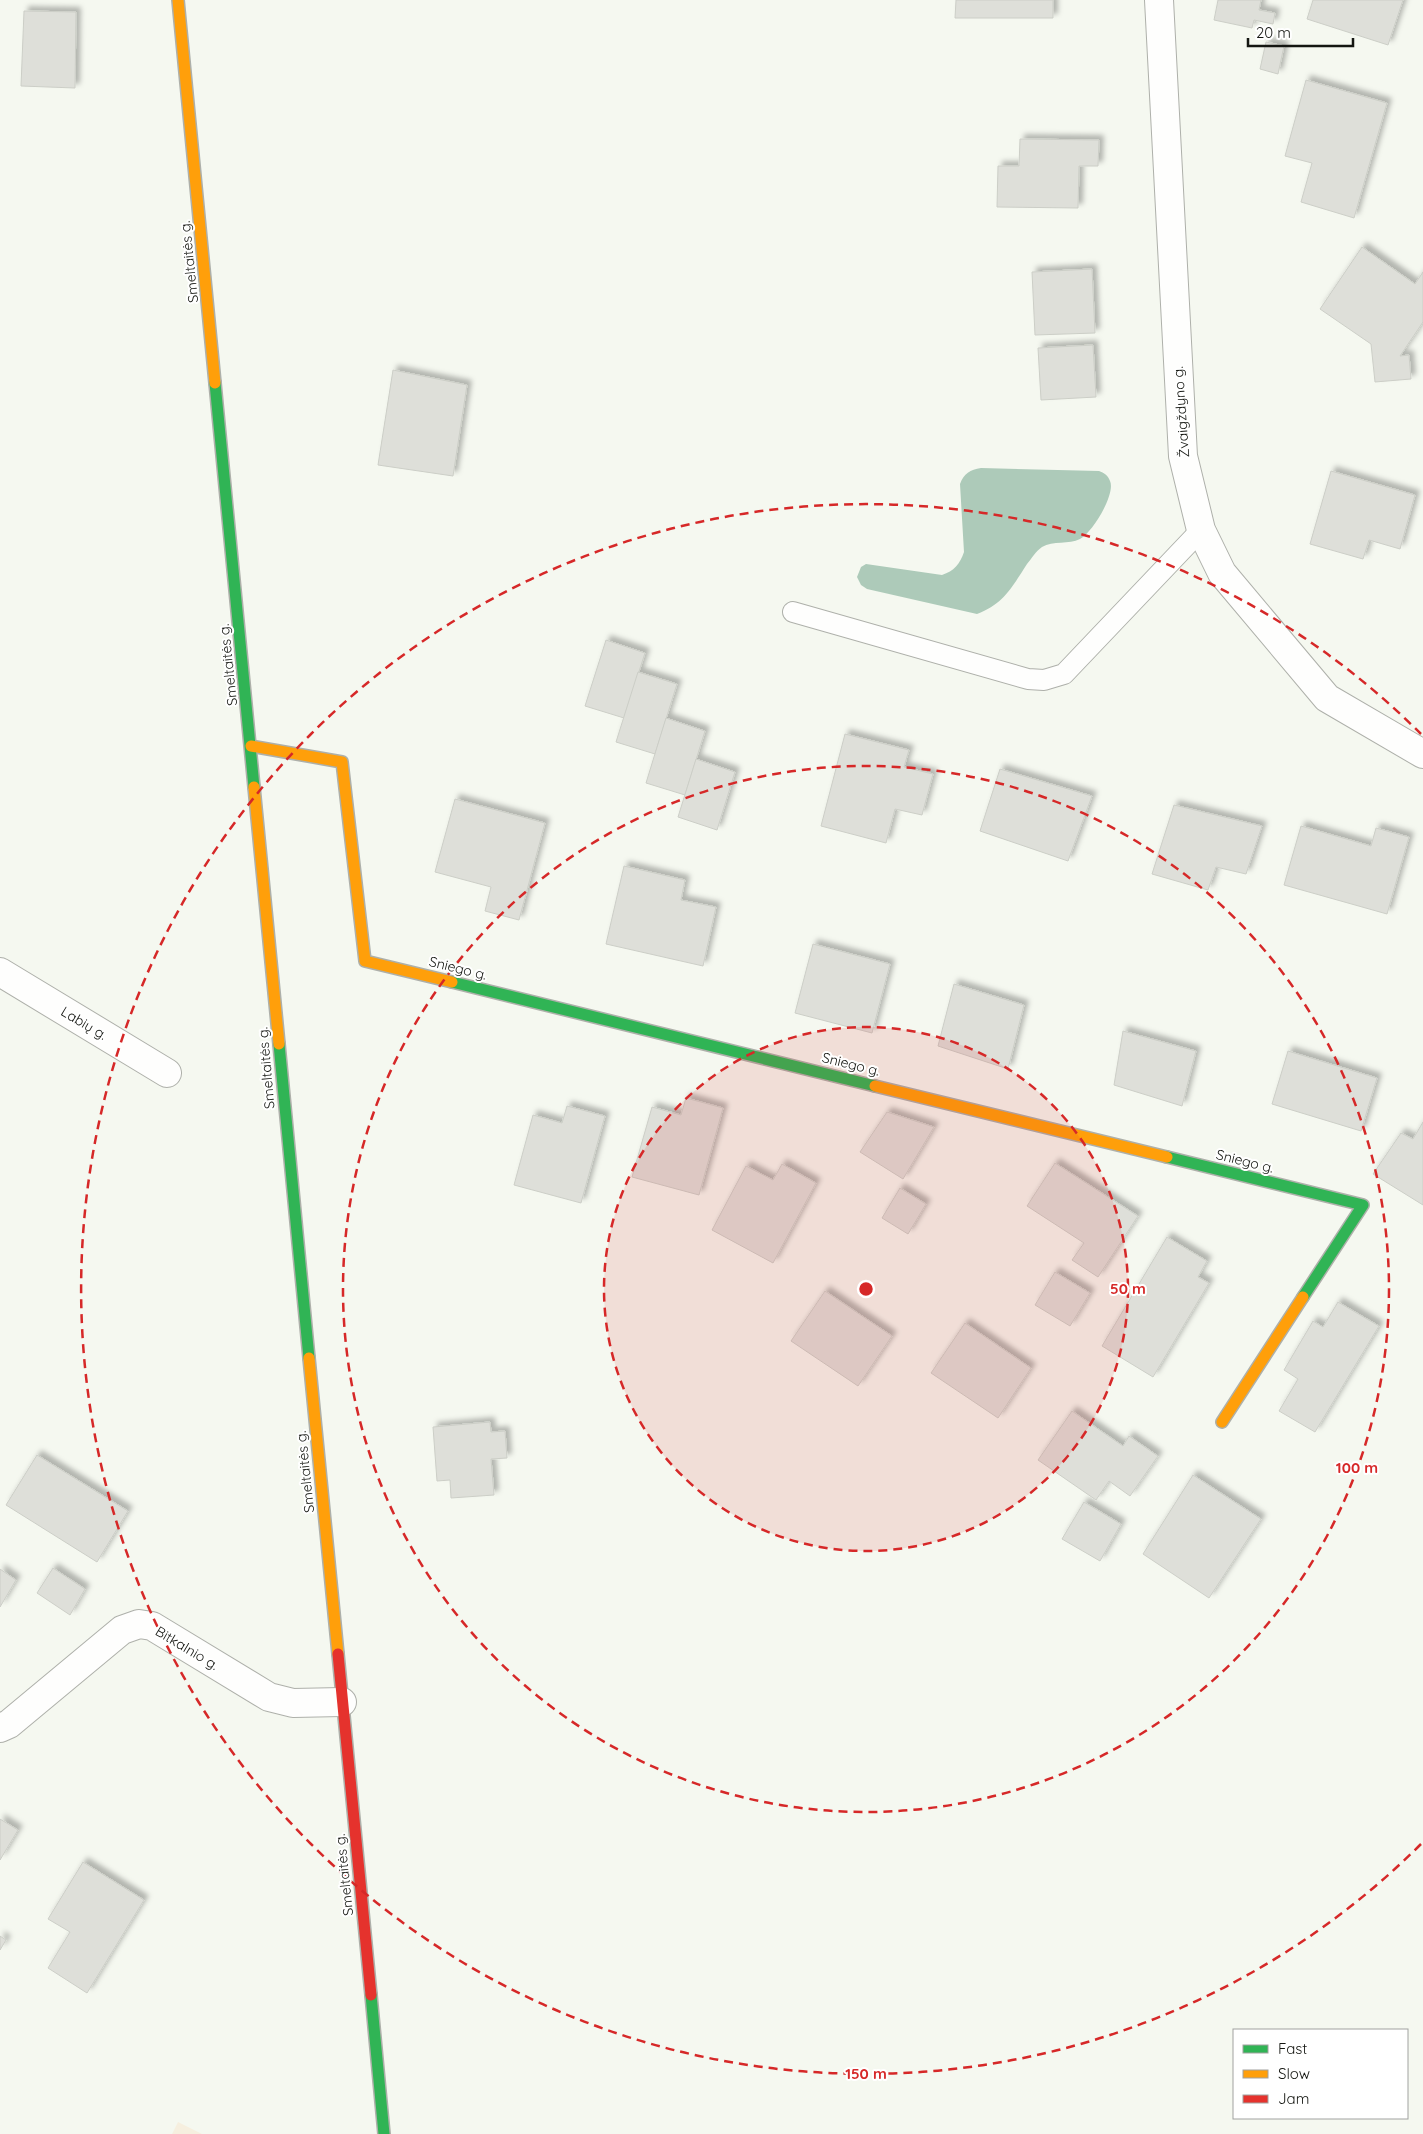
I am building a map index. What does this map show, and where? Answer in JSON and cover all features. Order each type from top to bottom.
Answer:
[{"type":"main road","name":"Smeltaitės g.","points":[[178,0],[384,2134]]},
{"type":"main road","name":"Sniego g.","points":[[251,746],[342,762],[365,961],[1363,1205],[1222,1422]]},
{"type":"street","name":"Žvaigždyno g.","points":[[1159,0],[1183,456],[1201,530],[1222,573],[1327,698],[1423,754]]},
{"type":"street","name":"Labių g.","points":[[0,972],[167,1073]]},
{"type":"street","name":"Bitkalnio g.","points":[[0,1728],[9,1724],[122,1630],[139,1624],[152,1626],[269,1697],[293,1703],[342,1702]]},
{"type":"lane","points":[[793,612],[1028,679],[1044,680],[1064,674],[1201,530]]},
{"type":"shaded area","points":[[981,468],[1099,471],[1104,473],[1110,481],[1110,495],[1102,513],[1085,535],[1076,541],[1042,547],[1001,600],[977,614],[867,589],[861,585],[857,577],[861,567],[866,564],[942,575],[956,566],[964,552],[960,484],[963,477],[968,473]]},
{"type":"shaded area","points":[[178,2122],[202,2134],[172,2134]]},
{"type":"building","points":[[956,0],[1053,0],[1053,18],[955,18]]},
{"type":"building","points":[[1218,0],[1261,0],[1259,10],[1275,13],[1273,24],[1254,20],[1252,28],[1214,20]]},
{"type":"building","points":[[1313,0],[1403,0],[1388,45],[1307,19]]},
{"type":"building","points":[[24,11],[76,12],[75,88],[21,86]]},
{"type":"building","points":[[1266,42],[1284,46],[1278,74],[1260,69]]},
{"type":"building","points":[[1306,80],[1387,103],[1354,218],[1301,202],[1312,163],[1285,156]]},
{"type":"building","points":[[1020,139],[1099,140],[1098,166],[1079,166],[1078,208],[997,207],[998,166],[1019,166]]},
{"type":"building","points":[[1362,247],[1415,284],[1423,272],[1423,322],[1400,356],[1409,355],[1411,379],[1375,382],[1371,344],[1320,309]]},
{"type":"building","points":[[1092,269],[1095,333],[1035,335],[1032,272]]},
{"type":"building","points":[[1093,345],[1096,397],[1041,400],[1038,348]]},
{"type":"building","points":[[393,370],[467,385],[453,476],[378,465]]},
{"type":"building","points":[[1331,471],[1415,495],[1400,549],[1369,540],[1363,559],[1310,544]]},
{"type":"building","points":[[606,640],[645,653],[624,718],[585,706]]},
{"type":"building","points":[[638,672],[677,684],[655,754],[616,742]]},
{"type":"building","points":[[666,718],[705,731],[685,795],[646,783]]},
{"type":"building","points":[[845,734],[909,750],[904,767],[933,774],[922,815],[895,809],[886,843],[821,826]]},
{"type":"building","points":[[696,759],[735,772],[717,830],[678,817]]},
{"type":"building","points":[[1000,769],[1092,796],[1068,861],[980,831]]},
{"type":"building","points":[[455,799],[545,823],[519,920],[485,911],[491,887],[435,872]]},
{"type":"building","points":[[1174,805],[1262,826],[1246,874],[1216,867],[1208,890],[1152,874]]},
{"type":"building","points":[[1301,826],[1371,846],[1376,828],[1409,837],[1387,914],[1284,885]]},
{"type":"building","points":[[624,866],[685,880],[681,900],[716,907],[703,966],[606,944]]},
{"type":"building","points":[[813,944],[890,964],[872,1033],[795,1013]]},
{"type":"building","points":[[954,984],[1024,1005],[1008,1069],[938,1046]]},
{"type":"building","points":[[1123,1031],[1196,1051],[1182,1106],[1114,1085]]},
{"type":"building","points":[[1288,1051],[1377,1078],[1361,1131],[1272,1104]]},
{"type":"building","points":[[686,1098],[723,1108],[699,1195],[632,1177],[652,1107],[681,1115]]},
{"type":"building","points":[[567,1106],[605,1116],[581,1203],[514,1185],[533,1115],[562,1123]]},
{"type":"building","points":[[887,1112],[934,1127],[903,1179],[860,1152]]},
{"type":"building","points":[[1423,1122],[1423,1205],[1373,1174],[1401,1133],[1413,1139]]},
{"type":"building","points":[[1055,1163],[1138,1216],[1098,1277],[1072,1260],[1084,1243],[1027,1206]]},
{"type":"building","points":[[782,1164],[816,1183],[773,1263],[712,1230],[746,1166],[773,1180]]},
{"type":"building","points":[[900,1188],[926,1204],[908,1234],[882,1218]]},
{"type":"building","points":[[1167,1237],[1207,1261],[1198,1277],[1209,1283],[1153,1377],[1102,1346]]},
{"type":"building","points":[[1055,1272],[1090,1293],[1070,1326],[1035,1305]]},
{"type":"building","points":[[825,1291],[892,1336],[858,1386],[791,1341]]},
{"type":"building","points":[[1338,1302],[1379,1326],[1315,1432],[1279,1411],[1298,1379],[1284,1370],[1313,1321],[1323,1327]]},
{"type":"building","points":[[965,1323],[1031,1368],[998,1418],[931,1373]]},
{"type":"building","points":[[1072,1411],[1123,1446],[1129,1436],[1158,1456],[1130,1496],[1109,1481],[1096,1500],[1038,1460]]},
{"type":"building","points":[[490,1422],[491,1432],[505,1431],[507,1458],[491,1459],[494,1495],[451,1498],[450,1480],[437,1481],[433,1427]]},
{"type":"building","points":[[37,1455],[128,1511],[97,1562],[6,1505]]},
{"type":"building","points":[[1193,1475],[1261,1519],[1209,1598],[1143,1554]]},
{"type":"building","points":[[1084,1502],[1121,1524],[1100,1561],[1062,1539]]},
{"type":"building","points":[[53,1568],[85,1589],[70,1615],[37,1593]]},
{"type":"building","points":[[0,1569],[16,1580],[0,1607]]},
{"type":"building","points":[[0,1819],[18,1830],[0,1860]]},
{"type":"building","points":[[83,1862],[144,1900],[87,1993],[48,1968],[70,1932],[48,1919]]},
{"type":"building","points":[[0,1936],[6,1940],[0,1950]]},
{"type":"traffic: fast","points":[[215,383],[254,787]]},
{"type":"traffic: fast","points":[[452,982],[875,1086]]},
{"type":"traffic: fast","points":[[279,1044],[309,1358]]},
{"type":"traffic: fast","points":[[1167,1157],[1363,1205],[1303,1297]]},
{"type":"traffic: fast","points":[[371,1995],[384,2134]]},
{"type":"traffic: slow","points":[[178,0],[215,383]]},
{"type":"traffic: slow","points":[[251,746],[342,762],[365,961],[452,982]]},
{"type":"traffic: slow","points":[[254,787],[279,1044]]},
{"type":"traffic: slow","points":[[875,1086],[1167,1157]]},
{"type":"traffic: slow","points":[[1222,1422],[1303,1297]]},
{"type":"traffic: slow","points":[[309,1358],[338,1654]]},
{"type":"traffic: jam","points":[[338,1654],[371,1995]]}]
